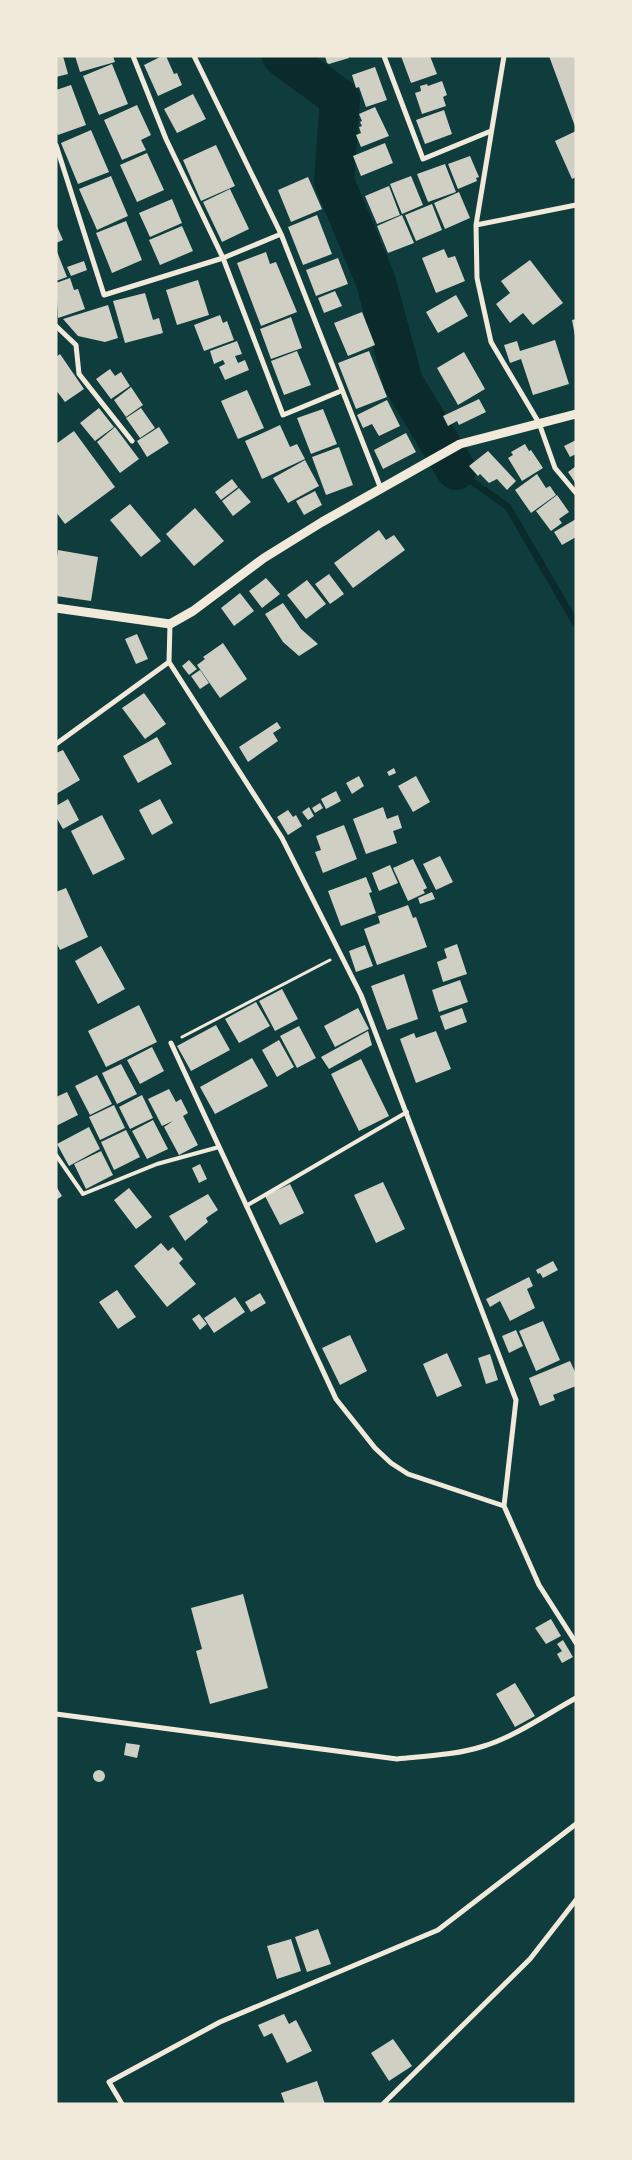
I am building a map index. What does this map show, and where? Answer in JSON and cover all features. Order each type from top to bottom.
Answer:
[{"type":"street","points":[[133,56],[166,139],[223,258],[283,415],[341,391]]},
{"type":"street","points":[[194,56],[281,234],[381,489]]},
{"type":"street","points":[[384,56],[423,159],[491,131]]},
{"type":"street","points":[[504,56],[476,225],[477,278],[490,342],[539,423],[555,468],[576,493]]},
{"type":"street","points":[[56,145],[104,295],[223,258],[281,234]]},
{"type":"street","points":[[476,225],[576,204]]},
{"type":"street","points":[[56,326],[76,345],[79,374],[132,441]]},
{"type":"street","points":[[56,608],[170,624],[193,610],[264,558],[424,463],[460,444],[576,414]]},
{"type":"street","points":[[170,624],[169,662],[282,838],[361,995],[516,1400],[504,1506],[539,1585],[576,1643]]},
{"type":"street","points":[[56,744],[169,662]]},
{"type":"street","points":[[171,1043],[336,1399],[375,1448],[391,1463],[408,1474],[504,1506]]},
{"type":"street","points":[[56,1714],[397,1758],[446,1755],[485,1746],[576,1698]]},
{"type":"street","points":[[122,2104],[109,2082],[220,2022],[438,1930],[576,1824]]},
{"type":"street","points":[[383,2104],[530,1960],[576,1900]]},
{"type":"lane","points":[[246,1206],[407,1112]]},
{"type":"lane","points":[[56,1155],[83,1194],[157,1164],[219,1147]]},
{"type":"path","points":[[171,1043],[341,954]]},
{"type":"building","points":[[56,56],[63,56],[68,74],[56,77]]},
{"type":"building","points":[[75,56],[113,56],[115,62],[80,72]]},
{"type":"building","points":[[162,56],[166,56],[174,74],[177,73],[182,85],[158,96],[144,65]]},
{"type":"building","points":[[325,56],[348,56],[349,58],[329,64]]},
{"type":"building","points":[[401,56],[430,56],[437,74],[411,83]]},
{"type":"building","points":[[549,56],[576,56],[576,129]]},
{"type":"building","points":[[112,64],[128,104],[99,115],[83,76]]},
{"type":"building","points":[[375,67],[387,100],[366,107],[359,87],[356,88],[352,75]]},
{"type":"building","points":[[442,81],[447,95],[443,97],[446,106],[422,114],[415,93],[421,91],[420,86],[427,84],[428,86]]},
{"type":"building","points":[[71,85],[86,125],[58,135],[56,130],[56,90]]},
{"type":"building","points":[[193,94],[206,119],[177,133],[164,109]]},
{"type":"building","points":[[137,105],[151,135],[141,140],[146,150],[122,160],[104,120]]},
{"type":"building","points":[[375,107],[389,136],[361,147],[356,135],[361,133],[359,127],[362,126],[359,114]]},
{"type":"building","points":[[444,110],[452,134],[425,144],[416,120]]},
{"type":"building","points":[[91,130],[109,172],[78,184],[61,143]]},
{"type":"building","points":[[576,131],[576,177],[572,179],[555,141]]},
{"type":"building","points":[[385,143],[393,163],[361,176],[353,156]]},
{"type":"building","points":[[216,145],[235,186],[201,201],[183,160]]},
{"type":"building","points":[[147,153],[164,190],[137,202],[120,165]]},
{"type":"building","points":[[470,156],[479,177],[476,178],[477,181],[458,189],[448,164]]},
{"type":"building","points":[[445,164],[456,192],[428,202],[417,174]]},
{"type":"building","points":[[111,176],[128,216],[97,230],[79,189]]},
{"type":"building","points":[[411,176],[423,205],[402,214],[390,184]]},
{"type":"building","points":[[308,177],[322,209],[291,222],[278,190]]},
{"type":"building","points":[[389,186],[400,215],[377,224],[365,196]]},
{"type":"building","points":[[230,189],[249,229],[222,242],[203,202]]},
{"type":"building","points":[[459,192],[470,218],[445,229],[434,203]]},
{"type":"building","points":[[172,199],[182,223],[150,237],[139,213]]},
{"type":"building","points":[[432,204],[442,230],[416,241],[405,215]]},
{"type":"building","points":[[317,215],[332,254],[303,265],[288,227]]},
{"type":"building","points":[[402,215],[414,243],[388,253],[377,226]]},
{"type":"building","points":[[126,221],[142,260],[112,273],[96,233]]},
{"type":"building","points":[[56,224],[63,240],[56,243]]},
{"type":"building","points":[[182,226],[193,251],[160,265],[149,240]]},
{"type":"building","points":[[56,249],[67,277],[56,281]]},
{"type":"building","points":[[444,249],[448,258],[455,256],[465,281],[436,293],[422,258]]},
{"type":"building","points":[[266,252],[270,264],[276,262],[297,312],[261,326],[237,263]]},
{"type":"building","points":[[338,258],[348,284],[316,296],[306,270]]},
{"type":"building","points":[[530,260],[563,303],[533,325],[523,313],[510,323],[496,304],[510,293],[501,281]]},
{"type":"building","points":[[84,261],[87,270],[71,276],[67,267]]},
{"type":"building","points":[[70,278],[74,290],[78,289],[85,309],[58,318],[56,283]]},
{"type":"building","points":[[198,280],[209,315],[177,325],[166,290]]},
{"type":"building","points":[[335,291],[342,306],[324,313],[318,298]]},
{"type":"building","points":[[145,293],[153,320],[159,318],[163,333],[125,343],[113,301]]},
{"type":"building","points":[[456,295],[468,316],[438,333],[426,312]]},
{"type":"building","points":[[108,305],[118,338],[105,342],[78,336],[63,319]]},
{"type":"building","points":[[362,312],[375,345],[348,356],[334,323]]},
{"type":"building","points":[[220,315],[223,323],[227,321],[234,340],[204,351],[194,325]]},
{"type":"building","points":[[291,317],[302,348],[271,359],[260,329]]},
{"type":"building","points":[[576,319],[576,336],[575,336],[572,320]]},
{"type":"building","points":[[555,340],[569,384],[533,395],[521,359],[510,363],[504,345],[517,341],[520,351]]},
{"type":"building","points":[[237,341],[242,354],[235,356],[238,363],[245,360],[249,370],[225,380],[219,367],[225,364],[223,360],[214,364],[210,351]]},
{"type":"building","points":[[297,351],[311,385],[284,395],[271,361]]},
{"type":"building","points":[[369,351],[387,397],[356,409],[338,363]]},
{"type":"building","points":[[464,352],[485,389],[458,405],[437,368]]},
{"type":"building","points":[[60,354],[84,389],[65,402],[56,390],[56,357]]},
{"type":"building","points":[[110,369],[115,376],[121,372],[130,386],[111,399],[96,379]]},
{"type":"building","points":[[131,387],[143,405],[126,417],[114,400]]},
{"type":"building","points":[[247,390],[264,428],[238,439],[221,401]]},
{"type":"building","points":[[479,399],[486,412],[459,425],[457,421],[448,426],[443,416]]},
{"type":"building","points":[[387,400],[400,426],[379,436],[372,424],[363,428],[357,415]]},
{"type":"building","points":[[99,408],[114,427],[95,441],[80,423]]},
{"type":"building","points":[[141,408],[155,428],[140,438],[126,418]]},
{"type":"building","points":[[323,409],[337,444],[311,454],[297,418]]},
{"type":"building","points":[[280,425],[290,447],[297,444],[305,459],[262,479],[245,441]]},
{"type":"building","points":[[115,427],[139,459],[120,473],[97,442]]},
{"type":"building","points":[[159,427],[169,443],[147,457],[137,441]]},
{"type":"building","points":[[74,431],[115,487],[65,524],[56,512],[56,444]]},
{"type":"building","points":[[406,433],[416,452],[383,469],[374,450]]},
{"type":"building","points":[[576,440],[576,454],[570,457],[564,446]]},
{"type":"building","points":[[525,444],[543,468],[522,481],[508,458],[513,455],[511,452]]},
{"type":"building","points":[[339,447],[353,485],[326,495],[312,457]]},
{"type":"building","points":[[488,451],[516,481],[507,490],[497,479],[489,483],[480,474],[478,476],[469,466]]},
{"type":"building","points":[[305,460],[319,486],[288,503],[273,478]]},
{"type":"building","points":[[576,466],[576,484],[568,472]]},
{"type":"building","points":[[537,474],[546,488],[550,486],[556,495],[531,513],[515,490]]},
{"type":"building","points":[[232,479],[238,487],[221,500],[215,492]]},
{"type":"building","points":[[239,488],[251,502],[233,516],[222,501]]},
{"type":"building","points":[[315,491],[322,505],[304,515],[296,501]]},
{"type":"building","points":[[557,495],[569,512],[559,519],[562,523],[551,531],[536,511]]},
{"type":"building","points":[[130,504],[161,541],[141,557],[110,520]]},
{"type":"building","points":[[195,508],[224,541],[194,566],[166,534]]},
{"type":"building","points":[[576,519],[576,537],[562,545],[554,532]]},
{"type":"building","points":[[379,530],[386,540],[394,535],[405,550],[353,588],[334,563]]},
{"type":"building","points":[[58,550],[98,557],[91,601],[56,596]]},
{"type":"building","points":[[329,574],[344,594],[330,604],[315,584]]},
{"type":"building","points":[[266,578],[280,594],[262,608],[249,591]]},
{"type":"building","points":[[307,580],[326,604],[306,619],[287,595]]},
{"type":"building","points":[[240,593],[254,611],[234,626],[221,608]]},
{"type":"building","points":[[283,603],[301,629],[318,644],[299,656],[283,642],[265,614]]},
{"type":"building","points":[[137,634],[148,659],[136,664],[125,639]]},
{"type":"building","points":[[223,643],[247,679],[220,698],[197,665],[205,659],[203,657]]},
{"type":"building","points":[[189,660],[197,669],[189,675],[182,666]]},
{"type":"building","points":[[200,670],[209,683],[200,689],[191,676]]},
{"type":"building","points":[[144,693],[166,724],[145,739],[122,708]]},
{"type":"building","points":[[277,722],[281,728],[273,733],[278,741],[248,762],[239,747]]},
{"type":"building","points":[[157,737],[172,764],[138,783],[123,756]]},
{"type":"building","points":[[63,750],[80,780],[56,794],[56,753]]},
{"type":"building","points":[[394,768],[396,773],[389,776],[387,772]]},
{"type":"building","points":[[359,776],[364,786],[352,794],[346,783]]},
{"type":"building","points":[[416,776],[430,802],[413,812],[398,786]]},
{"type":"building","points":[[336,791],[341,801],[326,809],[321,799]]},
{"type":"building","points":[[68,799],[79,820],[63,829],[56,817],[56,806]]},
{"type":"building","points":[[160,799],[173,823],[152,835],[139,810]]},
{"type":"building","points":[[320,803],[323,808],[315,813],[312,808]]},
{"type":"building","points":[[309,807],[314,816],[308,820],[302,812]]},
{"type":"building","points":[[383,807],[387,819],[398,815],[402,828],[393,831],[397,843],[366,854],[353,819]]},
{"type":"building","points":[[288,810],[293,817],[296,815],[302,826],[288,835],[277,817]]},
{"type":"building","points":[[102,815],[125,859],[93,875],[71,831]]},
{"type":"building","points":[[344,825],[357,859],[323,873],[315,852],[321,850],[316,836]]},
{"type":"building","points":[[440,856],[453,882],[436,890],[423,864]]},
{"type":"building","points":[[413,859],[427,888],[423,890],[425,893],[408,901],[393,868]]},
{"type":"building","points":[[390,865],[398,883],[379,891],[372,873]]},
{"type":"building","points":[[366,877],[372,892],[369,893],[376,913],[341,926],[328,891]]},
{"type":"building","points":[[66,888],[88,937],[60,950],[56,942],[56,892]]},
{"type":"building","points":[[432,892],[435,899],[420,904],[418,898]]},
{"type":"building","points":[[408,905],[413,918],[416,917],[427,947],[377,965],[364,929],[380,923],[378,916]]},
{"type":"building","points":[[457,944],[467,974],[443,982],[437,962],[447,958],[444,949]]},
{"type":"building","points":[[365,945],[373,966],[356,972],[349,951]]},
{"type":"building","points":[[101,946],[125,989],[98,1004],[75,961]]},
{"type":"building","points":[[404,974],[418,1019],[387,1030],[371,986]]},
{"type":"building","points":[[460,980],[468,1002],[439,1012],[432,990]]},
{"type":"building","points":[[282,989],[298,1019],[275,1031],[259,1001]]},
{"type":"building","points":[[256,1002],[270,1026],[239,1043],[225,1019]]},
{"type":"building","points":[[139,1005],[157,1042],[106,1067],[88,1031]]},
{"type":"building","points":[[358,1008],[369,1029],[335,1047],[324,1026]]},
{"type":"building","points":[[462,1008],[467,1022],[445,1030],[440,1016]]},
{"type":"building","points":[[216,1025],[230,1050],[191,1071],[177,1046]]},
{"type":"building","points":[[299,1026],[316,1058],[297,1068],[280,1036]]},
{"type":"building","points":[[368,1031],[372,1045],[329,1069],[321,1057]]},
{"type":"building","points":[[436,1031],[451,1069],[416,1083],[400,1039],[414,1033],[416,1038]]},
{"type":"building","points":[[279,1040],[294,1067],[277,1077],[262,1050]]},
{"type":"building","points":[[152,1047],[164,1071],[140,1084],[127,1060]]},
{"type":"building","points":[[252,1058],[268,1086],[215,1114],[200,1087]]},
{"type":"building","points":[[361,1059],[389,1116],[359,1131],[331,1074]]},
{"type":"building","points":[[121,1064],[137,1094],[117,1104],[102,1073]]},
{"type":"building","points":[[97,1075],[112,1104],[90,1115],[75,1086]]},
{"type":"building","points":[[169,1089],[176,1102],[181,1099],[188,1113],[183,1116],[198,1145],[179,1155],[164,1127],[173,1121],[162,1126],[148,1099]]},
{"type":"building","points":[[67,1092],[78,1115],[56,1126],[56,1097]]},
{"type":"building","points":[[142,1095],[153,1118],[130,1129],[119,1107]]},
{"type":"building","points":[[114,1105],[125,1128],[100,1140],[89,1117]]},
{"type":"building","points":[[153,1120],[168,1149],[147,1159],[132,1131]]},
{"type":"building","points":[[89,1127],[100,1149],[69,1166],[57,1144]]},
{"type":"building","points":[[126,1130],[140,1157],[114,1170],[101,1142]]},
{"type":"building","points":[[101,1151],[113,1175],[86,1189],[74,1164]]},
{"type":"building","points":[[200,1164],[207,1179],[199,1183],[192,1168]]},
{"type":"building","points":[[383,1182],[405,1229],[376,1243],[354,1195]]},
{"type":"building","points":[[290,1184],[304,1213],[280,1225],[265,1196]]},
{"type":"building","points":[[56,1186],[62,1196],[56,1200]]},
{"type":"building","points":[[129,1188],[152,1217],[136,1229],[114,1200]]},
{"type":"building","points":[[208,1194],[218,1210],[206,1218],[208,1222],[185,1241],[169,1216]]},
{"type":"building","points":[[161,1243],[168,1251],[173,1247],[183,1259],[179,1263],[196,1284],[167,1307],[134,1266]]},
{"type":"building","points":[[553,1261],[558,1270],[543,1278],[540,1273],[538,1274],[536,1270]]},
{"type":"building","points":[[529,1277],[533,1286],[527,1289],[535,1308],[510,1321],[500,1301],[490,1307],[486,1299]]},
{"type":"building","points":[[117,1290],[136,1317],[118,1329],[99,1302]]},
{"type":"building","points":[[260,1293],[266,1303],[251,1312],[245,1302]]},
{"type":"building","points":[[235,1297],[245,1312],[214,1333],[204,1318]]},
{"type":"building","points":[[199,1314],[207,1324],[200,1330],[192,1319]]},
{"type":"building","points":[[543,1321],[560,1360],[536,1371],[519,1331]]},
{"type":"building","points":[[516,1330],[523,1346],[509,1353],[502,1336]]},
{"type":"building","points":[[350,1335],[367,1371],[340,1385],[322,1348]]},
{"type":"building","points":[[447,1353],[462,1386],[437,1397],[423,1364]]},
{"type":"building","points":[[490,1354],[498,1380],[486,1384],[478,1358]]},
{"type":"building","points":[[570,1361],[576,1374],[576,1386],[553,1395],[555,1400],[540,1406],[529,1378]]},
{"type":"building","points":[[243,1594],[268,1688],[210,1704],[196,1651],[202,1649],[191,1608]]},
{"type":"building","points":[[551,1619],[561,1636],[546,1644],[535,1628]]},
{"type":"building","points":[[563,1640],[573,1657],[562,1663],[557,1654],[562,1651],[557,1644]]},
{"type":"building","points":[[515,1683],[535,1716],[515,1727],[496,1694]]},
{"type":"building","points":[[126,1743],[140,1745],[137,1758],[124,1755]]},
{"type":"building","points":[[97,1770],[101,1770],[105,1776],[101,1782],[97,1782],[93,1778],[93,1774]]},
{"type":"building","points":[[318,1929],[331,1964],[307,1972],[295,1937]]},
{"type":"building","points":[[291,1939],[301,1971],[277,1979],[267,1946]]},
{"type":"building","points":[[284,2014],[289,2024],[296,2020],[312,2051],[287,2063],[272,2033],[264,2037],[258,2025]]},
{"type":"building","points":[[393,2039],[412,2066],[389,2081],[371,2053]]},
{"type":"building","points":[[317,2081],[325,2104],[285,2104],[281,2093]]},
{"type":"waterway","points":[[282,56],[340,99],[334,181],[376,282],[403,382],[456,470]]},
{"type":"waterway","points":[[456,470],[508,507],[576,624]]}]
